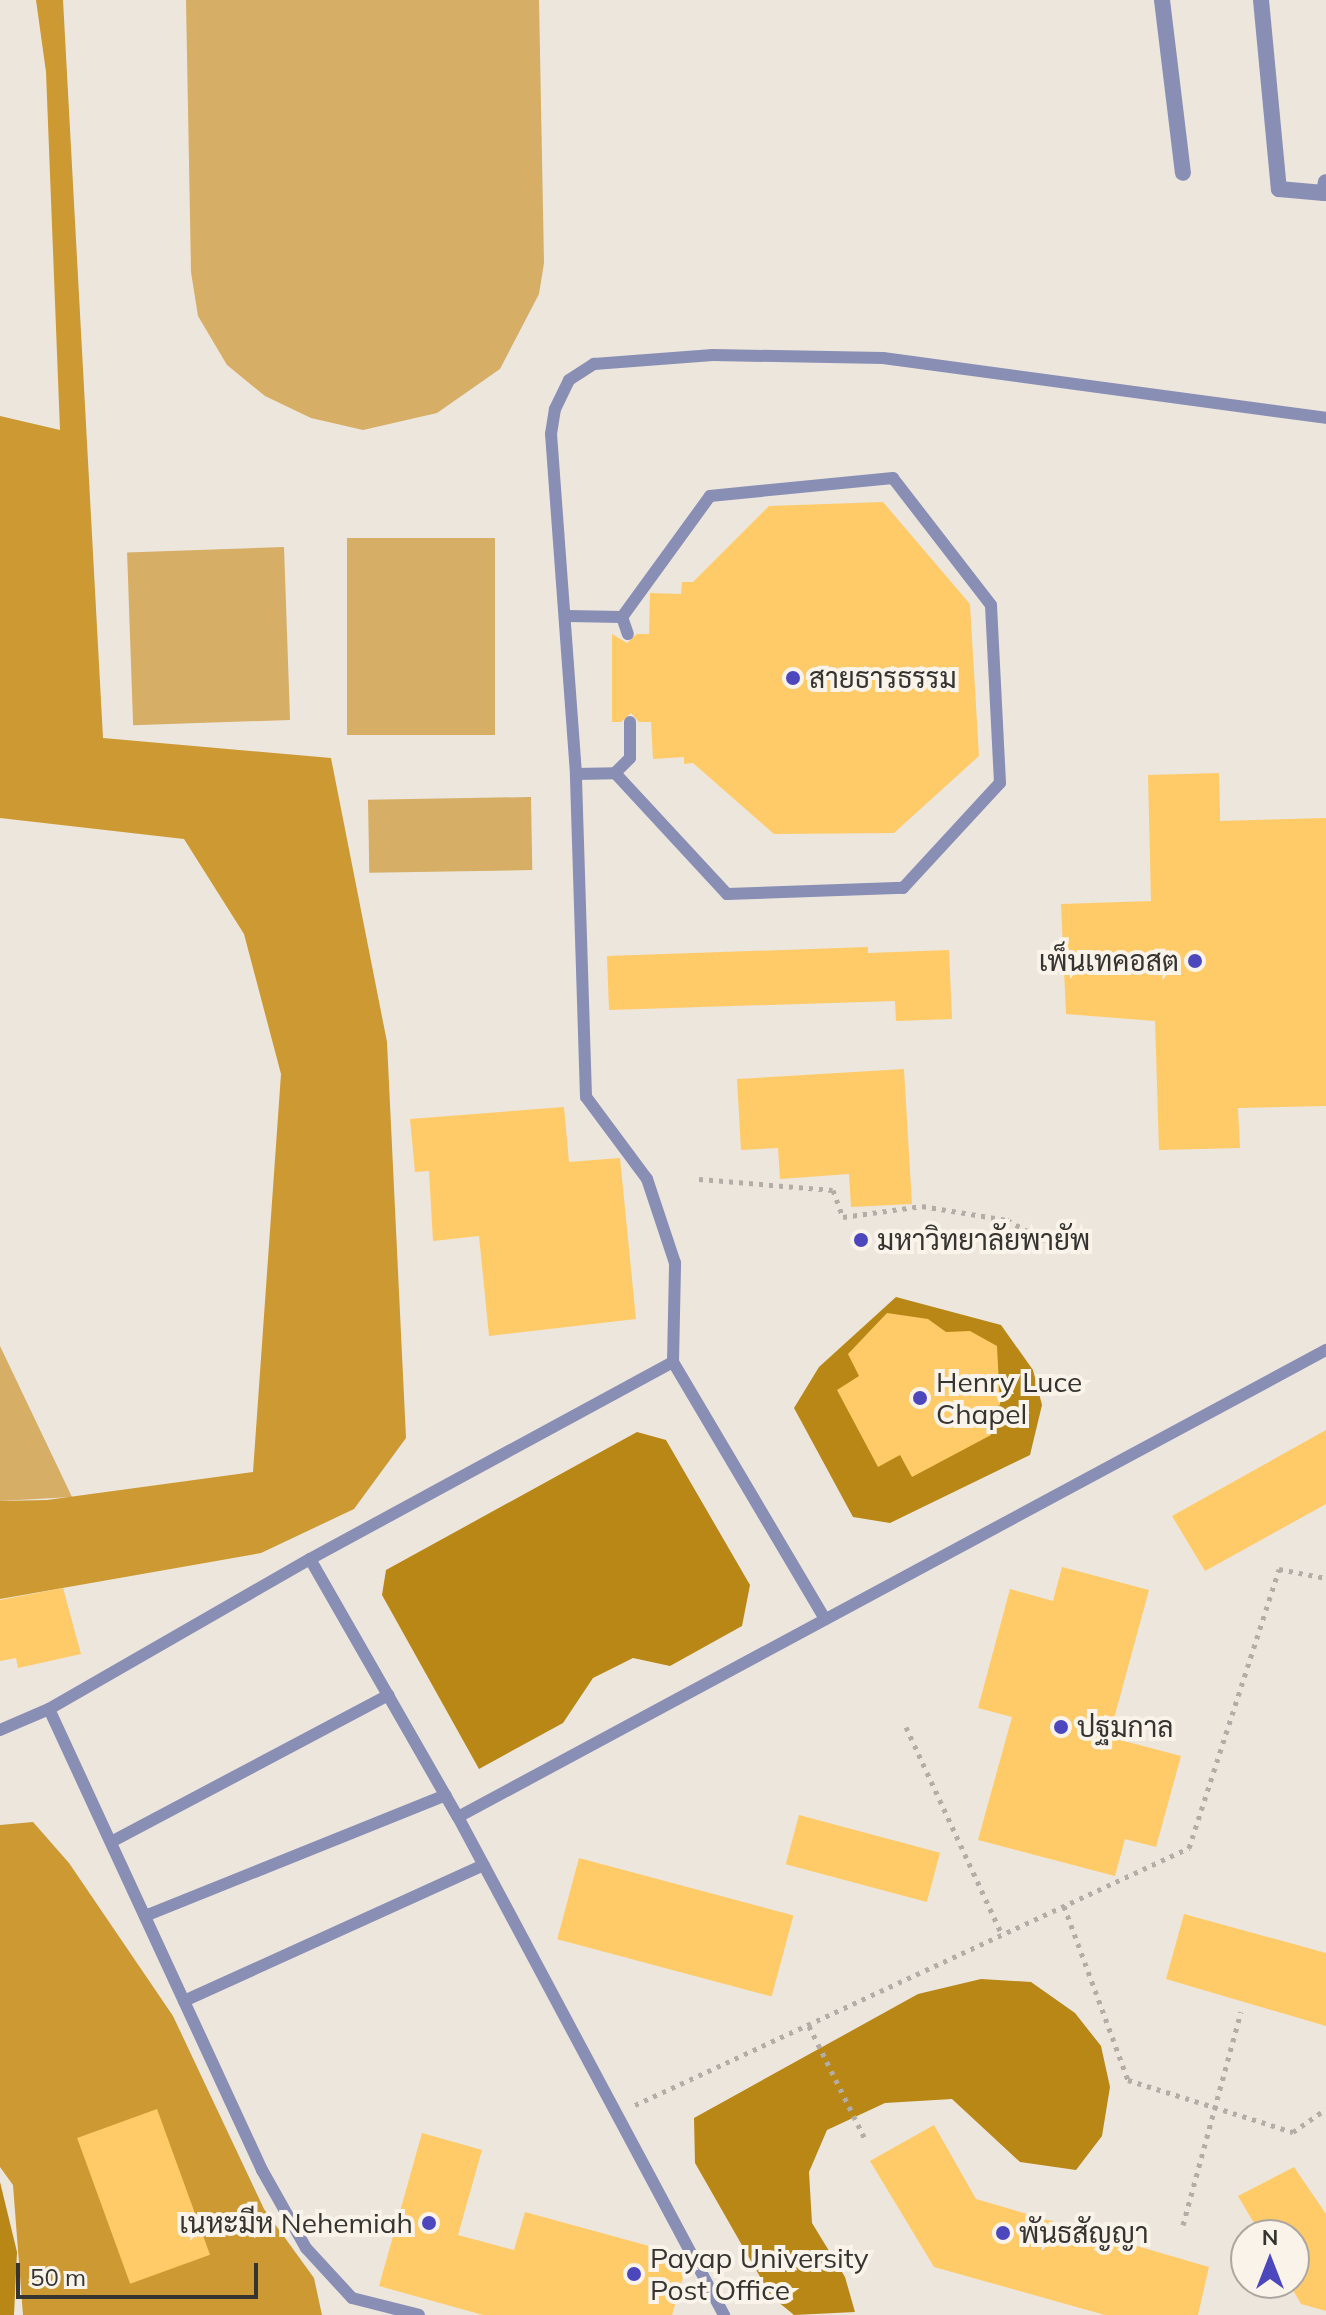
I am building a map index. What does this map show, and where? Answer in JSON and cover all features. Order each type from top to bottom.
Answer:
[{"type":"street","points":[[1162,0],[1183,173]]},
{"type":"street","points":[[1261,0],[1279,189],[1324,193],[1326,182]]},
{"type":"lane","points":[[825,1619],[673,1362],[675,1263],[647,1179],[586,1097],[568,616],[551,434],[555,409],[569,380],[594,364],[713,355],[883,358],[1326,418]]},
{"type":"lane","points":[[615,773],[727,894],[903,888],[1000,783],[991,605],[893,478],[710,496],[622,617]]},
{"type":"lane","points":[[568,616],[622,617]]},
{"type":"lane","points":[[622,617],[628,634]]},
{"type":"lane","points":[[576,774],[615,773],[630,758],[630,722]]},
{"type":"lane","points":[[458,1817],[1326,1350]]},
{"type":"lane","points":[[0,1730],[49,1709],[310,1559],[673,1362]]},
{"type":"lane","points":[[310,1559],[446,1795],[724,2315]]},
{"type":"lane","points":[[111,1842],[389,1695]]},
{"type":"lane","points":[[49,1709],[262,2170],[306,2248],[352,2298],[419,2315]]},
{"type":"lane","points":[[145,1916],[446,1795]]},
{"type":"lane","points":[[184,2001],[484,1865]]},
{"type":"path","points":[[699,1179],[833,1190],[843,1217],[922,1206],[1007,1220],[1044,1240],[1081,1233]]},
{"type":"path","points":[[616,2113],[1189,1848],[1279,1569],[1326,1578]]},
{"type":"path","points":[[906,1727],[1002,1935]]},
{"type":"path","points":[[1064,1906],[1128,2080],[1293,2132],[1326,2109]]},
{"type":"path","points":[[1183,2225],[1241,2012]]},
{"type":"path","points":[[809,2026],[864,2137]]},
{"type":"shaded area","points":[[36,0],[63,0],[103,738],[331,758],[387,1042],[406,1438],[354,1509],[261,1553],[0,1599],[0,1501],[47,1500],[253,1472],[281,1074],[244,934],[184,839],[0,818],[0,416],[60,430],[46,72]]},
{"type":"shaded area","points":[[186,0],[539,0],[544,263],[539,294],[500,369],[437,413],[363,430],[311,418],[265,396],[227,365],[198,316],[191,272]]},
{"type":"shaded area","points":[[347,538],[495,538],[495,735],[347,735]]},
{"type":"shaded area","points":[[284,547],[290,720],[133,725],[127,552]]},
{"type":"shaded area","points":[[531,797],[532,870],[369,873],[368,800]]},
{"type":"shaded area","points":[[896,1297],[1001,1325],[1033,1370],[1042,1405],[1030,1455],[890,1523],[853,1517],[794,1408],[819,1367]]},
{"type":"shaded area","points":[[0,1346],[72,1497],[0,1501]]},
{"type":"shaded area","points":[[637,1432],[666,1440],[750,1585],[742,1626],[670,1666],[633,1658],[593,1678],[563,1723],[479,1769],[382,1595],[386,1570]]},
{"type":"shaded area","points":[[33,1822],[69,1863],[173,2016],[264,2209],[314,2278],[322,2315],[23,2315],[13,2185],[0,2167],[0,1825]]},
{"type":"shaded area","points":[[981,1979],[1031,1982],[1075,2013],[1101,2046],[1110,2087],[1102,2136],[1076,2170],[1020,2162],[952,2099],[885,2103],[827,2130],[809,2172],[812,2223],[845,2277],[855,2312],[794,2315],[771,2296],[695,2163],[694,2118],[918,1994]]},
{"type":"shaded area","points":[[0,2182],[17,2252],[14,2315],[0,2315]]},
{"type":"building","name":"สายธารธรรม","points":[[883,502],[970,604],[979,756],[894,833],[774,834],[693,763],[684,764],[684,757],[653,759],[651,722],[639,722],[631,713],[621,722],[612,722],[612,634],[627,643],[637,634],[649,634],[650,593],[681,594],[682,582],[693,582],[769,506]]},
{"type":"building","name":"เพ็นเทคอสต","points":[[1219,773],[1220,821],[1326,818],[1326,1106],[1238,1108],[1240,1148],[1159,1150],[1155,1021],[1066,1014],[1061,904],[1151,901],[1148,775]]},
{"type":"building","points":[[868,947],[868,953],[949,950],[952,1019],[896,1021],[895,1001],[609,1010],[607,956]]},
{"type":"building","points":[[904,1069],[912,1204],[851,1207],[849,1174],[780,1179],[778,1148],[741,1150],[737,1079]]},
{"type":"building","points":[[564,1107],[569,1162],[620,1158],[636,1319],[489,1336],[479,1236],[433,1241],[429,1171],[415,1172],[410,1119]]},
{"type":"building","name":"Henry Luce Chapel","points":[[887,1313],[928,1319],[946,1332],[970,1331],[997,1346],[1000,1405],[980,1415],[991,1435],[912,1477],[900,1455],[878,1467],[837,1390],[859,1376],[848,1354]]},
{"type":"building","points":[[1326,1430],[1326,1504],[1205,1571],[1172,1516]]},
{"type":"building","name":"ปฐมกาล","points":[[1062,1567],[1149,1590],[1109,1737],[1181,1756],[1156,1847],[1125,1839],[1115,1876],[978,1840],[1012,1717],[978,1708],[1010,1589],[1053,1601]]},
{"type":"building","points":[[63,1588],[81,1654],[18,1668],[16,1658],[0,1661],[0,1600]]},
{"type":"building","points":[[799,1815],[940,1853],[927,1902],[786,1864]]},
{"type":"building","points":[[579,1858],[793,1915],[772,1997],[557,1939]]},
{"type":"building","points":[[1184,1914],[1326,1953],[1326,2026],[1166,1979]]},
{"type":"building","points":[[157,2109],[210,2255],[130,2284],[77,2138]]},
{"type":"building","name":"พันธสัญญา","points":[[934,2125],[976,2199],[1209,2267],[1198,2315],[1105,2315],[934,2267],[870,2161]]},
{"type":"building","name":"เนหะมีห Nehemiah","points":[[422,2133],[482,2150],[458,2235],[514,2250],[525,2212],[682,2255],[687,2264],[672,2315],[483,2315],[379,2286]]},
{"type":"building","points":[[1294,2167],[1326,2214],[1326,2311],[1301,2304],[1298,2299],[1310,2299],[1310,2219],[1252,2219],[1238,2196]]},
{"type":"place","name":"สายธารธรรม","points":[[793,678]]},
{"type":"place","name":"เพ็นเทคอสต","points":[[1195,961]]},
{"type":"place","name":"มหาวิทยาลัยพายัพ","points":[[861,1240]]},
{"type":"place","name":"Henry Luce Chapel","points":[[920,1398]]},
{"type":"place","name":"ปฐมกาล","points":[[1061,1727]]},
{"type":"place","name":"เนหะมีห Nehemiah","points":[[429,2223]]},
{"type":"place","name":"พันธสัญญา","points":[[1003,2233]]},
{"type":"place","name":"Payap University Post Office","points":[[634,2274]]}]
